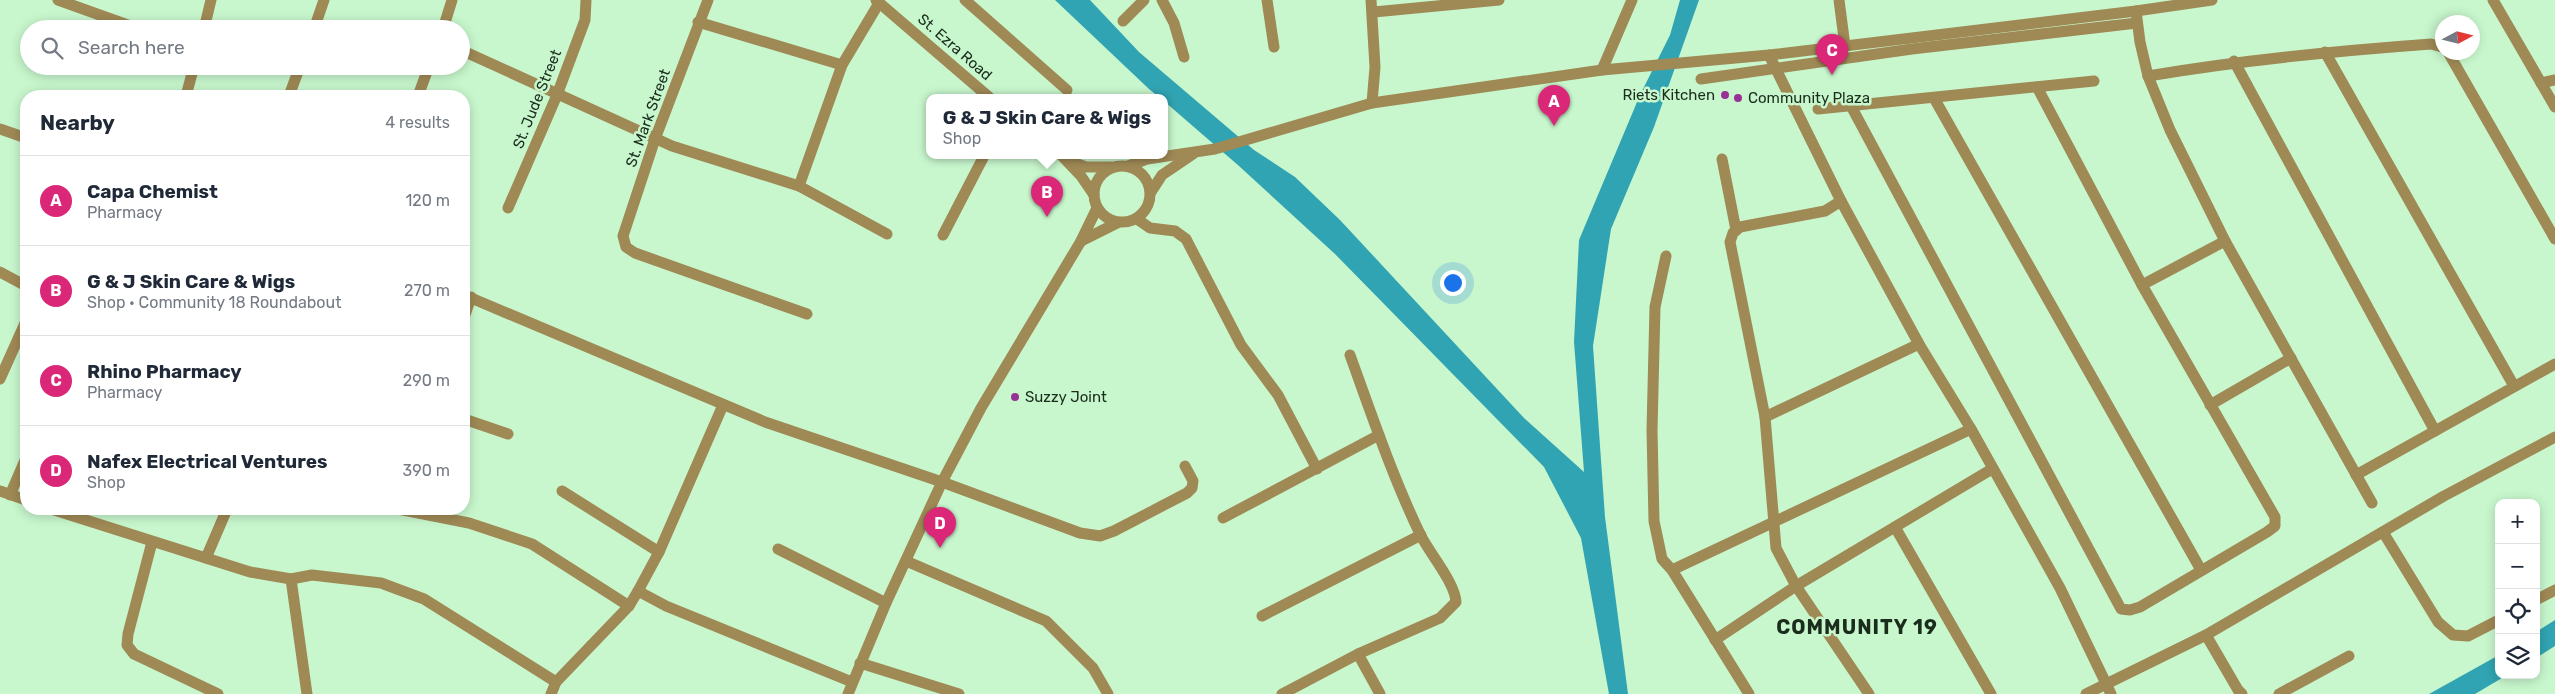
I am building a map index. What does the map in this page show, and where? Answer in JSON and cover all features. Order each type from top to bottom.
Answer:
[{"type":"street","points":[[58,0],[114,20]]},
{"type":"street","points":[[206,20],[211,0]]},
{"type":"street","points":[[317,20],[324,0]]},
{"type":"street","points":[[446,20],[452,0]]},
{"type":"street","name":"St. Jude Street","points":[[508,208],[557,95],[585,20],[586,0]]},
{"type":"street","name":"St. Mark Street","points":[[708,0],[698,22],[656,138],[623,236],[626,247],[635,253],[807,314]]},
{"type":"street","points":[[965,0],[1067,90]]},
{"type":"street","points":[[1123,21],[1144,0]]},
{"type":"street","points":[[1162,0],[1174,23],[1184,57]]},
{"type":"street","points":[[1267,0],[1274,47]]},
{"type":"street","points":[[1371,0],[1374,12],[1376,67],[1372,103]]},
{"type":"street","points":[[1374,12],[1499,0]]},
{"type":"street","points":[[1602,70],[1632,0]]},
{"type":"street","points":[[1839,0],[1844,46]]},
{"type":"street","points":[[1701,79],[2137,17],[2212,0]]},
{"type":"street","points":[[2493,0],[2555,107]]},
{"type":"street","points":[[799,186],[842,65],[878,1]]},
{"type":"street","name":"St. Ezra Road","points":[[878,1],[985,94]]},
{"type":"street","points":[[1168,157],[1194,154],[1215,149],[1372,103],[1602,70],[1769,55],[2137,17]]},
{"type":"street","points":[[2137,17],[2148,76],[2170,130],[2225,241],[2372,502]]},
{"type":"street","points":[[698,22],[842,65]]},
{"type":"street","points":[[2148,76],[2234,61],[2325,52],[2431,44],[2435,45]]},
{"type":"street","points":[[2325,52],[2514,386]]},
{"type":"street","points":[[470,54],[672,146],[799,186],[887,234]]},
{"type":"street","points":[[1769,55],[1841,201],[1918,344],[1971,429],[2060,588],[2109,689]]},
{"type":"street","points":[[2453,60],[2555,239]]},
{"type":"street","points":[[2234,61],[2435,431]]},
{"type":"street","points":[[188,90],[192,75]]},
{"type":"street","points":[[291,90],[297,75]]},
{"type":"street","points":[[420,90],[426,75]]},
{"type":"street","points":[[2541,83],[2555,80]]},
{"type":"street","points":[[1818,109],[2094,81]]},
{"type":"street","points":[[1850,106],[2121,609],[2130,610],[2140,607],[2275,526],[2275,517],[2142,285],[2037,86]]},
{"type":"street","points":[[1934,98],[2201,570]]},
{"type":"street","points":[[0,129],[20,136]]},
{"type":"street","points":[[1151,192],[1162,175],[1194,154]]},
{"type":"street","points":[[943,235],[982,159]]},
{"type":"street","points":[[1066,159],[1094,195],[1097,208],[1106,218],[1118,223],[1128,223],[1137,219],[1145,212],[1150,203],[1151,192],[1144,175],[1128,166]]},
{"type":"street","points":[[1068,159],[1086,166],[1113,167],[1128,166],[1146,159]]},
{"type":"street","points":[[1722,159],[1736,230],[1730,242],[1740,284],[1765,418],[1776,548],[1796,586],[1869,694]]},
{"type":"street","points":[[1094,195],[1099,178],[1113,167]]},
{"type":"street","points":[[1736,230],[1751,223],[1825,210],[1841,201]]},
{"type":"street","points":[[848,694],[886,603],[942,482],[981,408],[1081,241],[1097,208]]},
{"type":"street","points":[[1137,219],[1155,230],[1175,231],[1186,239],[1241,345],[1278,395],[1317,469]]},
{"type":"street","points":[[1081,241],[1118,223]]},
{"type":"street","points":[[2142,285],[2225,241]]},
{"type":"street","points":[[1666,256],[1655,307],[1652,430],[1654,520],[1662,559],[1672,570],[1748,694]]},
{"type":"street","points":[[0,272],[20,283]]},
{"type":"street","points":[[470,297],[765,422],[942,482],[1080,533],[1100,536],[1114,531],[1187,493],[1192,488],[1193,481],[1186,466]]},
{"type":"street","points":[[0,380],[20,335]]},
{"type":"street","points":[[1765,418],[1918,344]]},
{"type":"street","points":[[1282,694],[1358,654],[1440,618],[1455,606],[1454,589],[1435,562],[1421,535],[1379,435],[1350,355]]},
{"type":"street","points":[[2210,405],[2291,358]]},
{"type":"street","points":[[2356,475],[2555,364]]},
{"type":"street","points":[[551,694],[556,682],[629,606],[638,591],[658,552],[723,404]]},
{"type":"street","points":[[470,421],[508,434]]},
{"type":"street","points":[[1672,570],[1971,429]]},
{"type":"street","points":[[1223,518],[1379,435]]},
{"type":"street","points":[[2086,694],[2109,689],[2206,635],[2444,496],[2555,437]]},
{"type":"street","points":[[20,468],[5,493],[20,498]]},
{"type":"street","points":[[1715,640],[1796,586],[1992,469]]},
{"type":"street","points":[[562,491],[658,552]]},
{"type":"street","points":[[83,515],[152,542],[250,572],[291,579],[312,575],[338,576],[381,584],[424,599],[556,682]]},
{"type":"street","points":[[206,558],[225,515]]},
{"type":"street","points":[[428,515],[469,523],[532,544],[629,606]]},
{"type":"street","points":[[1895,527],[1992,694]]},
{"type":"street","points":[[2383,532],[2438,622],[2453,635],[2468,636],[2495,622]]},
{"type":"street","points":[[1262,616],[1421,535]]},
{"type":"street","points":[[152,542],[128,634],[127,646],[134,654],[218,694]]},
{"type":"street","points":[[778,549],[886,603]]},
{"type":"street","points":[[906,561],[1046,622],[1093,668],[1108,694]]},
{"type":"street","points":[[291,579],[307,694]]},
{"type":"street","points":[[2540,598],[2555,590]]},
{"type":"street","points":[[638,591],[666,606],[852,682]]},
{"type":"street","points":[[2206,635],[2242,694]]},
{"type":"street","points":[[1358,654],[1380,694]]},
{"type":"street","points":[[2279,694],[2350,656]]},
{"type":"street","points":[[860,663],[959,694]]},
{"type":"water","points":[[1055,0],[1090,0],[1139,52],[1254,150],[1295,177],[1340,220],[1524,418],[1584,472],[1574,342],[1579,240],[1640,95],[1670,35],[1680,0],[1699,0],[1654,127],[1611,229],[1593,346],[1605,517],[1628,694],[1609,694],[1581,538],[1544,467],[1335,254],[1239,166],[1168,105],[1168,94],[1155,94]]},
{"type":"water","points":[[2555,620],[2555,646],[2540,655],[2540,634],[2540,629]]},
{"type":"water","points":[[2495,657],[2495,679],[2500,679],[2475,694],[2429,694]]},
{"type":"place","name":"Rhino Pharmacy","points":[[1832,75]]},
{"type":"place","name":"Riets Kitchen","points":[[1725,95]]},
{"type":"place","name":"Community Plaza","points":[[1738,98]]},
{"type":"place","name":"Capa Chemist","points":[[1554,126]]},
{"type":"place","name":"G & J Skin Care & Wigs","points":[[1047,217]]},
{"type":"place","name":"Suzzy Joint","points":[[1015,397]]},
{"type":"place","name":"Nafex Electrical Ventures","points":[[940,548]]},
{"type":"district","name":"COMMUNITY 19","points":[[1857,627]]}]
